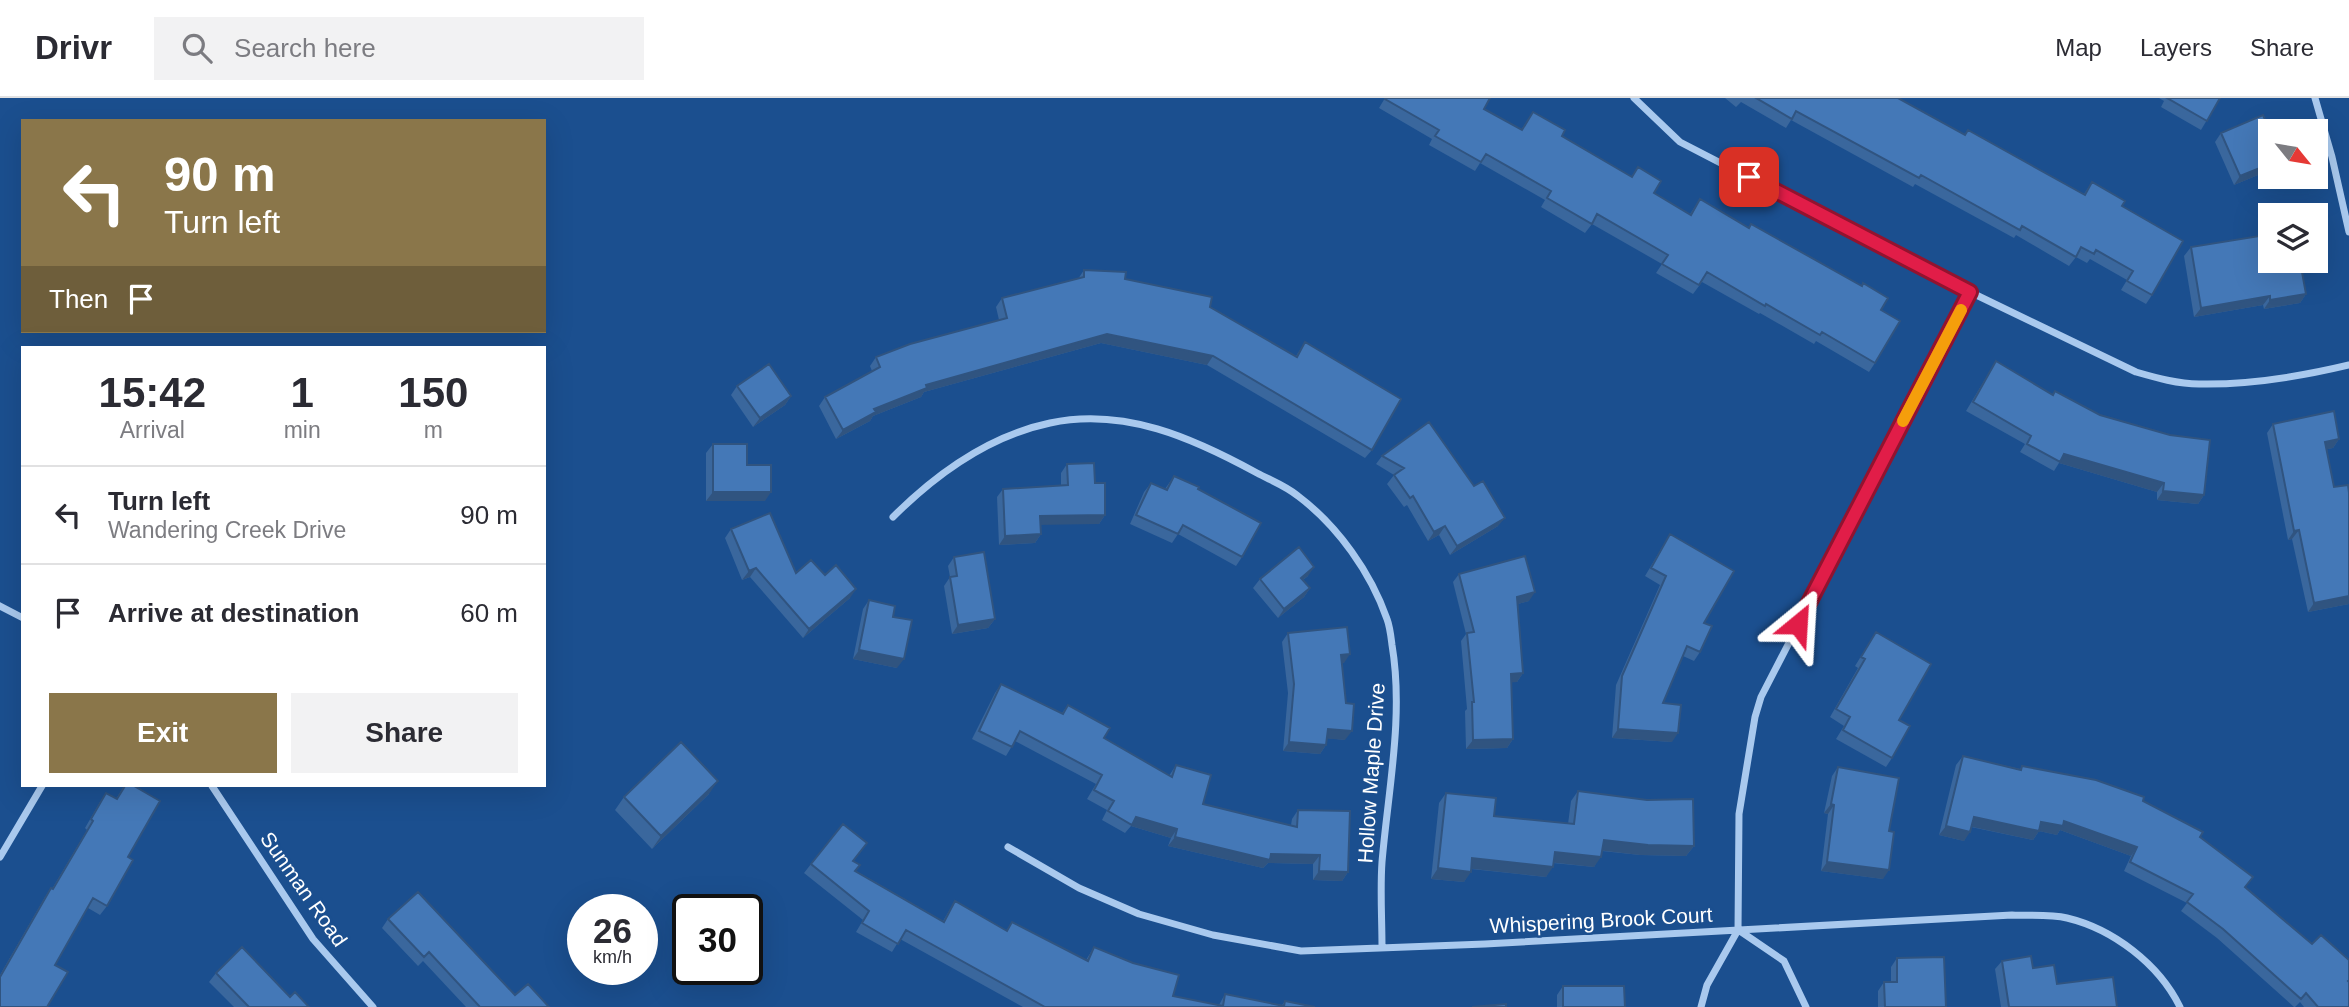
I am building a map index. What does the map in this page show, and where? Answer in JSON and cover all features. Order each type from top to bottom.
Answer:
[{"type":"street","points":[[1634,98],[1680,142],[1970,292],[2136,372],[2163,380],[2198,384],[2238,383],[2349,365]]},
{"type":"street","points":[[2315,98],[2349,232]]},
{"type":"street","points":[[1701,1007],[1707,985],[1738,930],[1739,814],[1755,717],[1762,697],[1970,292]]},
{"type":"street","name":"Hollow Maple Drive","points":[[893,517],[920,490],[957,461],[1002,439],[1050,423],[1094,419],[1142,424],[1188,437],[1298,495],[1350,549],[1371,582],[1388,621],[1396,667],[1395,721],[1382,866],[1382,947]]},
{"type":"street","points":[[0,606],[21,617]]},
{"type":"street","points":[[0,857],[41,787]]},
{"type":"street","name":"Sunman Road","points":[[213,787],[313,939],[373,1007]]},
{"type":"street","name":"Whispering Brook Court","points":[[1008,846],[1079,888],[1139,914],[1213,935],[1301,951],[1485,944],[2012,915],[2066,917],[2110,934],[2145,961],[2171,990],[2180,1007]]},
{"type":"street","points":[[1738,930],[1784,961],[1806,1007]]},
{"type":"building","points":[[1386,98],[1490,98],[1484,109],[1522,130],[1533,112],[1565,130],[1562,136],[1632,177],[1638,167],[1661,181],[1654,193],[1691,215],[1700,199],[1749,228],[1751,224],[1862,286],[1863,283],[1888,298],[1881,310],[1900,321],[1875,363],[1822,332],[1820,335],[1766,304],[1765,306],[1707,272],[1699,285],[1662,264],[1668,255],[1597,214],[1592,224],[1547,198],[1551,191],[1486,154],[1481,162],[1435,136],[1439,130]]},
{"type":"building","points":[[1756,98],[1898,98],[1965,135],[1968,130],[2085,195],[2092,182],[2125,201],[2122,206],[2183,241],[2152,295],[2127,281],[2133,271],[2096,250],[2094,254],[2081,247],[2076,257],[2022,226],[2020,230],[1921,175],[1919,178],[1796,111],[1792,119]]},
{"type":"building","points":[[2167,98],[2220,98],[2207,121]]},
{"type":"building","points":[[2263,115],[2265,119],[2258,119],[2258,169],[2240,176],[2221,133]]},
{"type":"building","points":[[2258,236],[2258,273],[2302,273],[2306,294],[2270,300],[2270,296],[2201,308],[2191,247]]},
{"type":"building","points":[[1084,270],[1126,272],[1125,279],[1212,297],[1210,307],[1297,357],[1305,342],[1401,399],[1372,450],[1213,356],[1107,334],[926,385],[927,388],[874,409],[876,412],[843,430],[825,397],[880,367],[876,357],[910,344],[1007,318],[1002,298],[1084,277]]},
{"type":"building","points":[[1996,361],[2053,395],[2055,391],[2100,415],[2170,435],[2210,440],[2204,495],[2163,491],[2164,483],[2064,454],[2060,462],[2027,444],[2031,436],[1973,402]]},
{"type":"building","points":[[769,364],[791,396],[760,418],[737,386]]},
{"type":"building","points":[[2334,411],[2339,439],[2325,442],[2334,487],[2348,485],[2349,596],[2314,603],[2299,530],[2294,531],[2273,424]]},
{"type":"building","points":[[1429,422],[1474,486],[1483,481],[1505,518],[1457,546],[1445,526],[1434,532],[1413,496],[1410,498],[1394,475],[1404,468],[1382,456]]},
{"type":"building","points":[[713,444],[747,444],[747,465],[771,465],[771,492],[713,492]]},
{"type":"building","points":[[1094,463],[1095,483],[1105,483],[1105,515],[1040,516],[1041,534],[1005,536],[1003,489],[1068,485],[1067,464]]},
{"type":"building","points":[[1174,476],[1199,487],[1198,489],[1261,523],[1242,557],[1183,525],[1178,534],[1136,515],[1151,483],[1167,490]]},
{"type":"building","points":[[770,513],[796,573],[811,560],[825,575],[836,565],[856,589],[809,629],[756,568],[749,571],[731,529]]},
{"type":"building","points":[[1670,534],[1734,571],[1704,623],[1712,626],[1700,652],[1687,646],[1663,703],[1681,705],[1678,733],[1618,729],[1622,676],[1666,576],[1651,568]]},
{"type":"building","points":[[1299,547],[1314,567],[1301,578],[1310,588],[1284,609],[1260,579]]},
{"type":"building","points":[[984,552],[995,619],[958,625],[950,577],[957,576],[954,557]]},
{"type":"building","points":[[1525,556],[1535,592],[1517,597],[1523,673],[1511,674],[1513,739],[1473,740],[1474,702],[1467,633],[1474,632],[1459,574]]},
{"type":"building","points":[[869,600],[895,606],[893,617],[912,620],[904,659],[859,650]]},
{"type":"building","points":[[1347,627],[1350,654],[1341,655],[1346,703],[1354,704],[1352,731],[1328,729],[1326,745],[1289,742],[1294,684],[1288,633]]},
{"type":"building","points":[[1876,632],[1931,664],[1899,720],[1910,726],[1892,758],[1843,730],[1850,717],[1836,709],[1865,659],[1861,657]]},
{"type":"building","points":[[1001,684],[1063,714],[1068,705],[1110,728],[1104,738],[1172,777],[1176,765],[1211,775],[1203,804],[1297,827],[1298,810],[1350,811],[1348,872],[1319,871],[1320,855],[1271,854],[1270,860],[1175,837],[1177,829],[1136,817],[1132,825],[1108,811],[1114,801],[1094,790],[1102,775],[1020,731],[1012,747],[979,731]]},
{"type":"building","points":[[681,742],[718,781],[661,836],[624,797]]},
{"type":"building","points":[[1963,756],[2021,770],[2022,766],[2096,780],[2144,797],[2143,801],[2203,832],[2200,837],[2253,877],[2245,887],[2312,944],[2321,935],[2349,960],[2349,1007],[2318,1007],[2306,993],[2301,999],[2223,929],[2187,902],[2193,894],[2130,862],[2137,847],[2064,821],[2063,826],[2041,822],[2039,831],[1974,817],[1970,832],[1946,826]]},
{"type":"building","points":[[1838,767],[1899,778],[1889,831],[1894,832],[1889,870],[1827,862],[1834,805],[1831,804]]},
{"type":"building","points":[[124,787],[136,787],[160,801],[128,857],[133,860],[107,906],[93,898],[55,965],[68,972],[47,1007],[0,1007],[0,977],[93,821],[91,819],[106,793],[117,799]]},
{"type":"building","points":[[1578,791],[1647,800],[1693,799],[1694,846],[1604,840],[1601,857],[1555,852],[1553,867],[1472,858],[1471,872],[1438,868],[1446,793],[1496,798],[1494,816],[1574,824]]},
{"type":"building","points":[[843,824],[867,843],[853,861],[860,865],[855,871],[944,922],[955,901],[1007,931],[1012,922],[1088,961],[1094,947],[1133,963],[1179,975],[1173,996],[1223,1006],[1225,994],[1284,1006],[1285,1001],[1315,1007],[1045,1007],[906,930],[898,944],[862,923],[869,911],[811,864]]},
{"type":"building","points":[[418,892],[515,995],[528,984],[549,1007],[480,1007],[429,952],[424,957],[388,919]]},
{"type":"building","points":[[242,947],[290,997],[295,992],[309,1007],[249,1007],[216,973]]},
{"type":"building","points":[[2031,956],[2033,968],[2054,965],[2057,984],[2113,977],[2117,1007],[2009,1007],[2002,961]]},
{"type":"building","points":[[1944,957],[1946,1007],[1885,1007],[1884,982],[1897,982],[1897,958]]},
{"type":"building","points":[[1563,986],[1624,986],[1625,1007],[1563,1007]]},
{"type":"building","points":[[1506,1004],[1506,1007],[1472,1007]]},
{"type":"slow traffic","points":[[1903,421],[1961,310]]},
{"type":"route","points":[[1749,177],[1970,292],[1798,624]]}]
